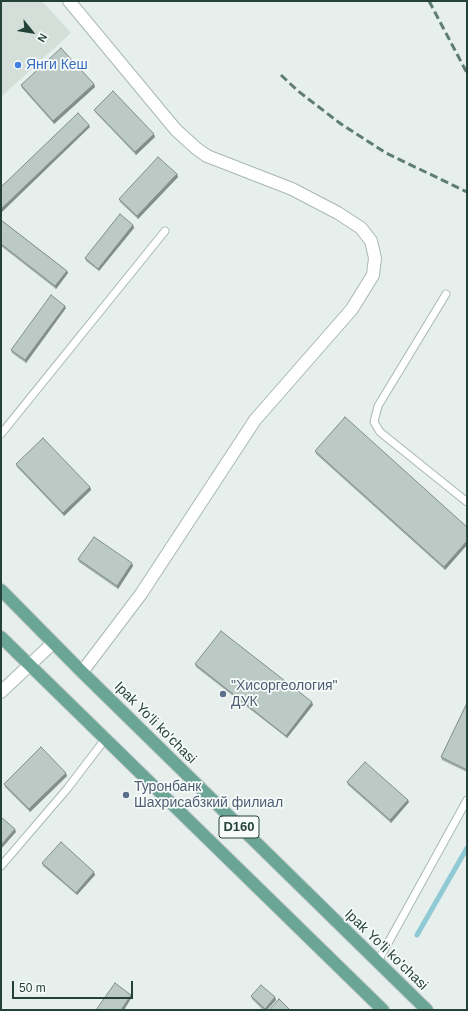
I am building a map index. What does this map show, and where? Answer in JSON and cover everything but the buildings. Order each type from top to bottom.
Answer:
[{"type":"main road","name":"Ipak Yo'li ko'chasi","points":[[1,590],[82,672],[427,1010]]},
{"type":"main road","name":"D160","points":[[1,637],[383,1010]]},
{"type":"street","points":[[69,1],[176,130],[197,149],[207,156],[292,189],[338,213],[361,228],[370,241],[375,258],[373,274],[352,309],[255,420],[141,594],[82,672]]},
{"type":"street","points":[[1,692],[53,643]]},
{"type":"lane","points":[[1,434],[165,231]]},
{"type":"lane","points":[[446,294],[378,406],[374,422],[380,432],[467,502]]},
{"type":"lane","points":[[1,866],[67,789],[106,738]]},
{"type":"lane","points":[[377,962],[467,800]]},
{"type":"shaded area","name":"Янги Кеш","points":[[1,1],[42,1],[71,33],[1,97]]},
{"type":"waterway","points":[[417,935],[467,848]]},
{"type":"railway","points":[[429,1],[467,73]]},
{"type":"railway","points":[[281,75],[298,91],[341,124],[386,153],[467,192]]},
{"type":"place","name":"Янги Кеш","points":[[18,65]]},
{"type":"place","name":"\"Хисоргеология\" ДУК","points":[[223,694]]},
{"type":"place","name":"Туронбанк Шахрисабзкий филиал","points":[[126,795]]}]
